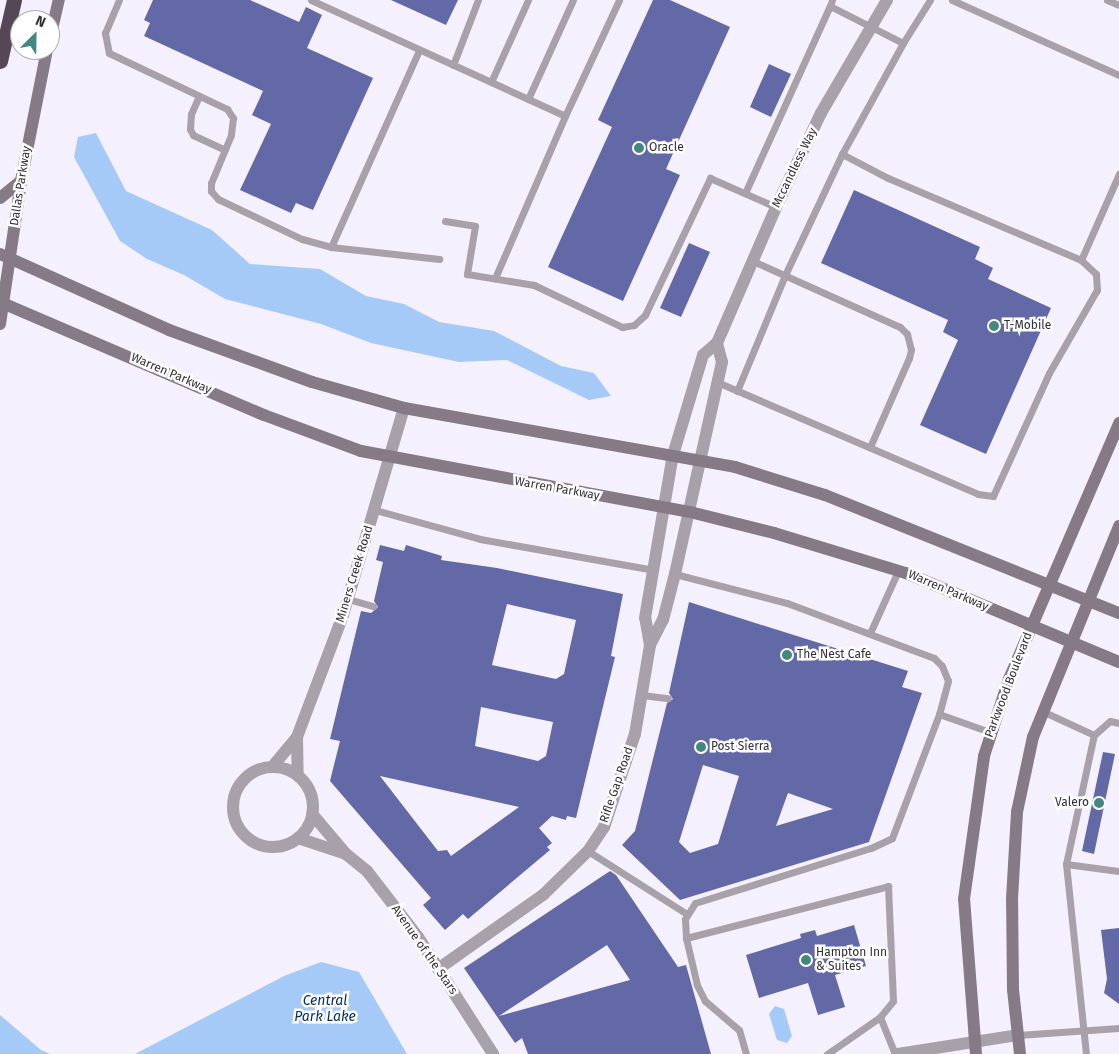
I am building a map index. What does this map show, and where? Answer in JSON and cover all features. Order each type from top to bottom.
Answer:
[{"type":"highway","points":[[0,61],[14,0]]},
{"type":"main road","name":"Dallas Parkway","points":[[0,324],[5,257],[45,60]]},
{"type":"main road","points":[[0,198],[21,181]]},
{"type":"main road","points":[[5,257],[169,330],[312,382],[404,408],[700,460],[825,495],[1119,613]]},
{"type":"main road","name":"Warren Parkway","points":[[2,302],[273,418],[361,451],[390,459],[690,512],[774,533],[898,571],[1119,662]]},
{"type":"main road","name":"Parkwood Boulevard","points":[[976,1054],[964,899],[990,732],[1031,626],[1119,423]]},
{"type":"main road","points":[[1020,1054],[1013,990],[1012,899],[1017,812],[1033,736],[1069,642],[1119,526]]},
{"type":"street","name":"Mccandless Way","points":[[673,455],[703,355],[717,343],[776,207],[821,113],[887,0]]},
{"type":"street","points":[[700,460],[722,362],[717,343]]},
{"type":"street","name":"Miners Creek Road","points":[[272,767],[297,737],[348,599],[404,408]]},
{"type":"street","name":"Rifle Gap Road","points":[[650,645],[645,618],[673,455]]},
{"type":"street","name":"Rifle Gap Road","points":[[438,969],[543,895],[588,851],[604,827],[635,734],[650,645],[663,620],[690,512],[700,460]]},
{"type":"street","name":"Miners Creek Road","points":[[297,737],[298,776]]},
{"type":"street","points":[[272,767],[298,776],[310,793],[312,814],[298,838],[288,844],[265,846],[245,836],[236,821],[233,804],[242,782],[256,772],[272,767]]},
{"type":"street","name":"Avenue of the Stars","points":[[312,814],[346,854],[367,871],[418,937],[492,1054]]},
{"type":"street","name":"Avenue of the Stars","points":[[298,838],[346,854]]},
{"type":"street","points":[[897,1054],[975,1040],[1018,1035]]},
{"type":"lane","points":[[119,0],[104,33],[110,53],[227,109],[233,118],[231,135],[211,183],[211,190],[218,199],[302,239],[331,247],[439,259]]},
{"type":"lane","points":[[311,0],[565,116]]},
{"type":"lane","points":[[453,65],[478,0]]},
{"type":"lane","points":[[491,82],[528,0]]},
{"type":"lane","points":[[528,99],[573,0]]},
{"type":"lane","points":[[495,278],[565,116],[619,0]]},
{"type":"lane","points":[[737,391],[785,275],[842,154],[903,43],[930,0]]},
{"type":"lane","points":[[952,0],[1119,75]]},
{"type":"lane","points":[[1107,0],[1119,5]]},
{"type":"lane","points":[[745,193],[831,3],[871,28],[903,43]]},
{"type":"lane","points":[[331,247],[419,50]]},
{"type":"lane","points":[[199,96],[191,114],[190,129],[193,135],[225,150]]},
{"type":"lane","points":[[717,382],[978,494],[993,496],[1049,373],[1097,290],[1096,274],[1081,260],[888,178],[842,154]]},
{"type":"lane","points":[[1081,260],[1119,174]]},
{"type":"lane","points":[[445,220],[475,226],[467,274],[534,285],[622,327],[634,325],[645,315],[710,178],[776,207]]},
{"type":"lane","points":[[753,261],[900,327],[907,334],[911,350],[909,358],[870,447]]},
{"type":"lane","points":[[375,510],[480,539],[654,570]]},
{"type":"lane","points":[[870,633],[898,571]]},
{"type":"lane","points":[[675,574],[787,603],[934,658],[942,666],[948,685],[939,714],[892,838],[871,848],[700,900],[687,914],[684,923],[695,986],[705,1001],[740,1030],[746,1054]]},
{"type":"lane","points":[[348,599],[372,606]]},
{"type":"lane","points":[[642,695],[668,698]]},
{"type":"lane","points":[[1042,712],[1094,735]]},
{"type":"lane","points":[[939,714],[990,732]]},
{"type":"lane","points":[[1086,1054],[1066,864],[1094,735],[1110,720],[1119,723]]},
{"type":"lane","points":[[588,851],[687,914]]},
{"type":"lane","points":[[1066,864],[1119,871]]},
{"type":"lane","points":[[686,938],[888,886],[893,1001],[880,1017],[827,1054]]},
{"type":"lane","points":[[880,1017],[897,1054]]},
{"type":"lane","points":[[1018,1035],[1119,1028]]},
{"type":"water","points":[[96,133],[126,191],[212,230],[250,264],[320,269],[366,296],[404,304],[439,322],[494,331],[561,366],[594,373],[611,396],[589,400],[507,360],[459,362],[371,343],[321,324],[225,299],[184,275],[147,259],[120,241],[74,157],[78,137]]},
{"type":"water","name":"Central Park Lake","points":[[321,962],[359,972],[407,1054],[135,1054],[284,976]]},
{"type":"water","points":[[775,1006],[784,1009],[792,1036],[787,1043],[777,1040],[769,1014]]},
{"type":"water","points":[[0,1015],[41,1050],[50,1054],[0,1054]]},
{"type":"building","points":[[153,0],[250,0],[299,22],[306,7],[322,15],[307,48],[373,78],[313,210],[296,203],[291,213],[240,190],[271,124],[252,115],[263,91],[144,36],[150,23],[144,20]]},
{"type":"building","points":[[391,0],[458,0],[446,25]]},
{"type":"building","name":"Oracle","points":[[653,0],[670,0],[730,27],[666,169],[680,175],[623,301],[548,267],[612,127],[598,120]]},
{"type":"building","points":[[769,64],[791,74],[771,117],[750,107]]},
{"type":"building","name":"T-Mobile","points":[[854,190],[980,247],[975,259],[993,268],[988,279],[1051,308],[986,454],[920,425],[958,340],[943,332],[948,320],[821,263]]},
{"type":"building","points":[[689,243],[710,252],[681,317],[660,308]]},
{"type":"building","points":[[380,545],[404,551],[406,545],[442,556],[441,560],[497,568],[623,594],[611,656],[615,657],[576,818],[567,816],[566,820],[552,816],[539,828],[552,843],[547,847],[550,850],[468,919],[463,914],[445,930],[423,905],[431,898],[330,781],[340,741],[330,739],[361,611],[371,613],[378,607],[374,601],[383,562],[376,560]],"holes":[[[507,604],[576,620],[564,674],[556,679],[492,665]],[[481,707],[553,722],[546,756],[538,761],[475,746]],[[380,776],[519,807],[451,856],[447,850],[438,851]]]},
{"type":"building","name":"Post Sierra","points":[[689,602],[908,671],[902,687],[922,693],[869,842],[680,900],[622,845],[635,831],[667,703],[673,699],[669,693]],"holes":[[[703,765],[739,776],[718,844],[690,853],[679,842]],[[788,793],[833,809],[776,826]]]},
{"type":"building","name":"Valero","points":[[1103,752],[1115,754],[1094,854],[1082,851]]},
{"type":"building","points":[[610,871],[616,875],[678,967],[686,965],[711,1054],[528,1054],[522,1038],[515,1043],[464,968]],"holes":[[[607,945],[630,980],[499,1016]]]},
{"type":"building","name":"Hampton Inn & Suites","points":[[854,925],[866,966],[835,975],[845,1007],[818,1015],[808,983],[759,998],[746,955],[801,938],[800,934],[815,930],[817,936]]},
{"type":"building","points":[[1119,928],[1119,1004],[1104,993],[1107,979],[1101,930]]},
{"type":"place","name":"Oracle","points":[[639,148]]},
{"type":"place","name":"T-Mobile","points":[[994,326]]},
{"type":"place","name":"The Nest Cafe","points":[[787,655]]},
{"type":"place","name":"Post Sierra","points":[[701,747]]},
{"type":"place","name":"Valero","points":[[1099,803]]},
{"type":"place","name":"Hampton Inn & Suites","points":[[806,960]]}]
